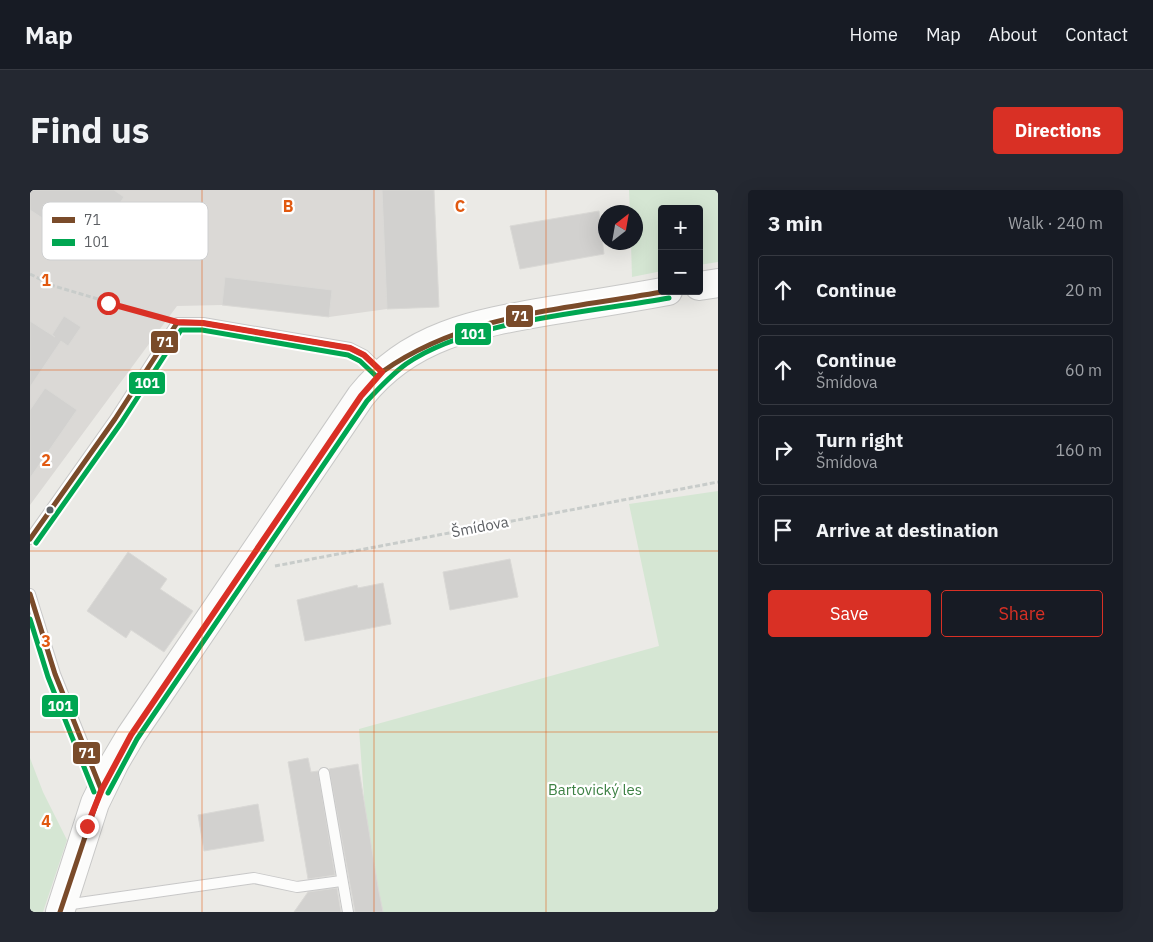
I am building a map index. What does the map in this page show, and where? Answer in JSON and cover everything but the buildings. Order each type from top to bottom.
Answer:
[{"type":"street","points":[[703,285],[718,283]]},
{"type":"street","points":[[61,909],[102,789],[131,735],[361,396],[382,372],[413,350],[432,340],[468,327],[503,319],[658,293]]},
{"type":"lane","points":[[30,539],[115,419],[177,322],[203,323],[350,348],[364,355],[382,372]]},
{"type":"lane","points":[[30,594],[55,674],[102,789]]},
{"type":"lane","points":[[324,772],[348,912]]},
{"type":"lane","points":[[61,909],[254,878],[296,887],[342,881]]},
{"type":"path","points":[[30,274],[54,286],[177,322]]},
{"type":"path","name":"Šmídova","points":[[243,572],[718,482]]},
{"type":"shaded area","points":[[30,190],[434,190],[439,307],[387,309],[329,317],[222,305],[177,306],[30,505]]},
{"type":"green space","points":[[629,190],[718,190],[718,262],[703,264],[703,205],[658,205],[658,272],[632,277],[631,250],[643,250],[643,205],[630,205]]},
{"type":"green space","name":"Bartovický les","points":[[718,491],[718,912],[383,912],[368,852],[359,729],[659,646],[629,504]]},
{"type":"green space","points":[[30,758],[43,792],[67,840],[43,912],[30,912]]},
{"type":"transit line","name":"71","points":[[382,372],[414,352],[448,337],[483,325],[556,309],[658,292]]},
{"type":"transit line","name":"101","points":[[108,793],[137,739],[367,401],[395,373],[406,364],[432,349],[497,327],[569,313],[669,298]]},
{"type":"transit line","name":"71","points":[[30,539],[115,419],[177,323],[203,323],[350,348],[364,355],[382,372]]},
{"type":"transit line","name":"101","points":[[36,543],[121,423],[181,330],[202,330],[348,355],[360,361],[377,377]]},
{"type":"transit line","name":"71","points":[[30,594],[55,674],[101,789],[60,912]]},
{"type":"transit line","name":"101","points":[[30,619],[48,677],[94,792]]},
{"type":"route","points":[[87,826],[95,803],[115,762],[131,735],[361,396],[382,372],[364,355],[350,348],[203,323],[177,322],[108,303]]}]
